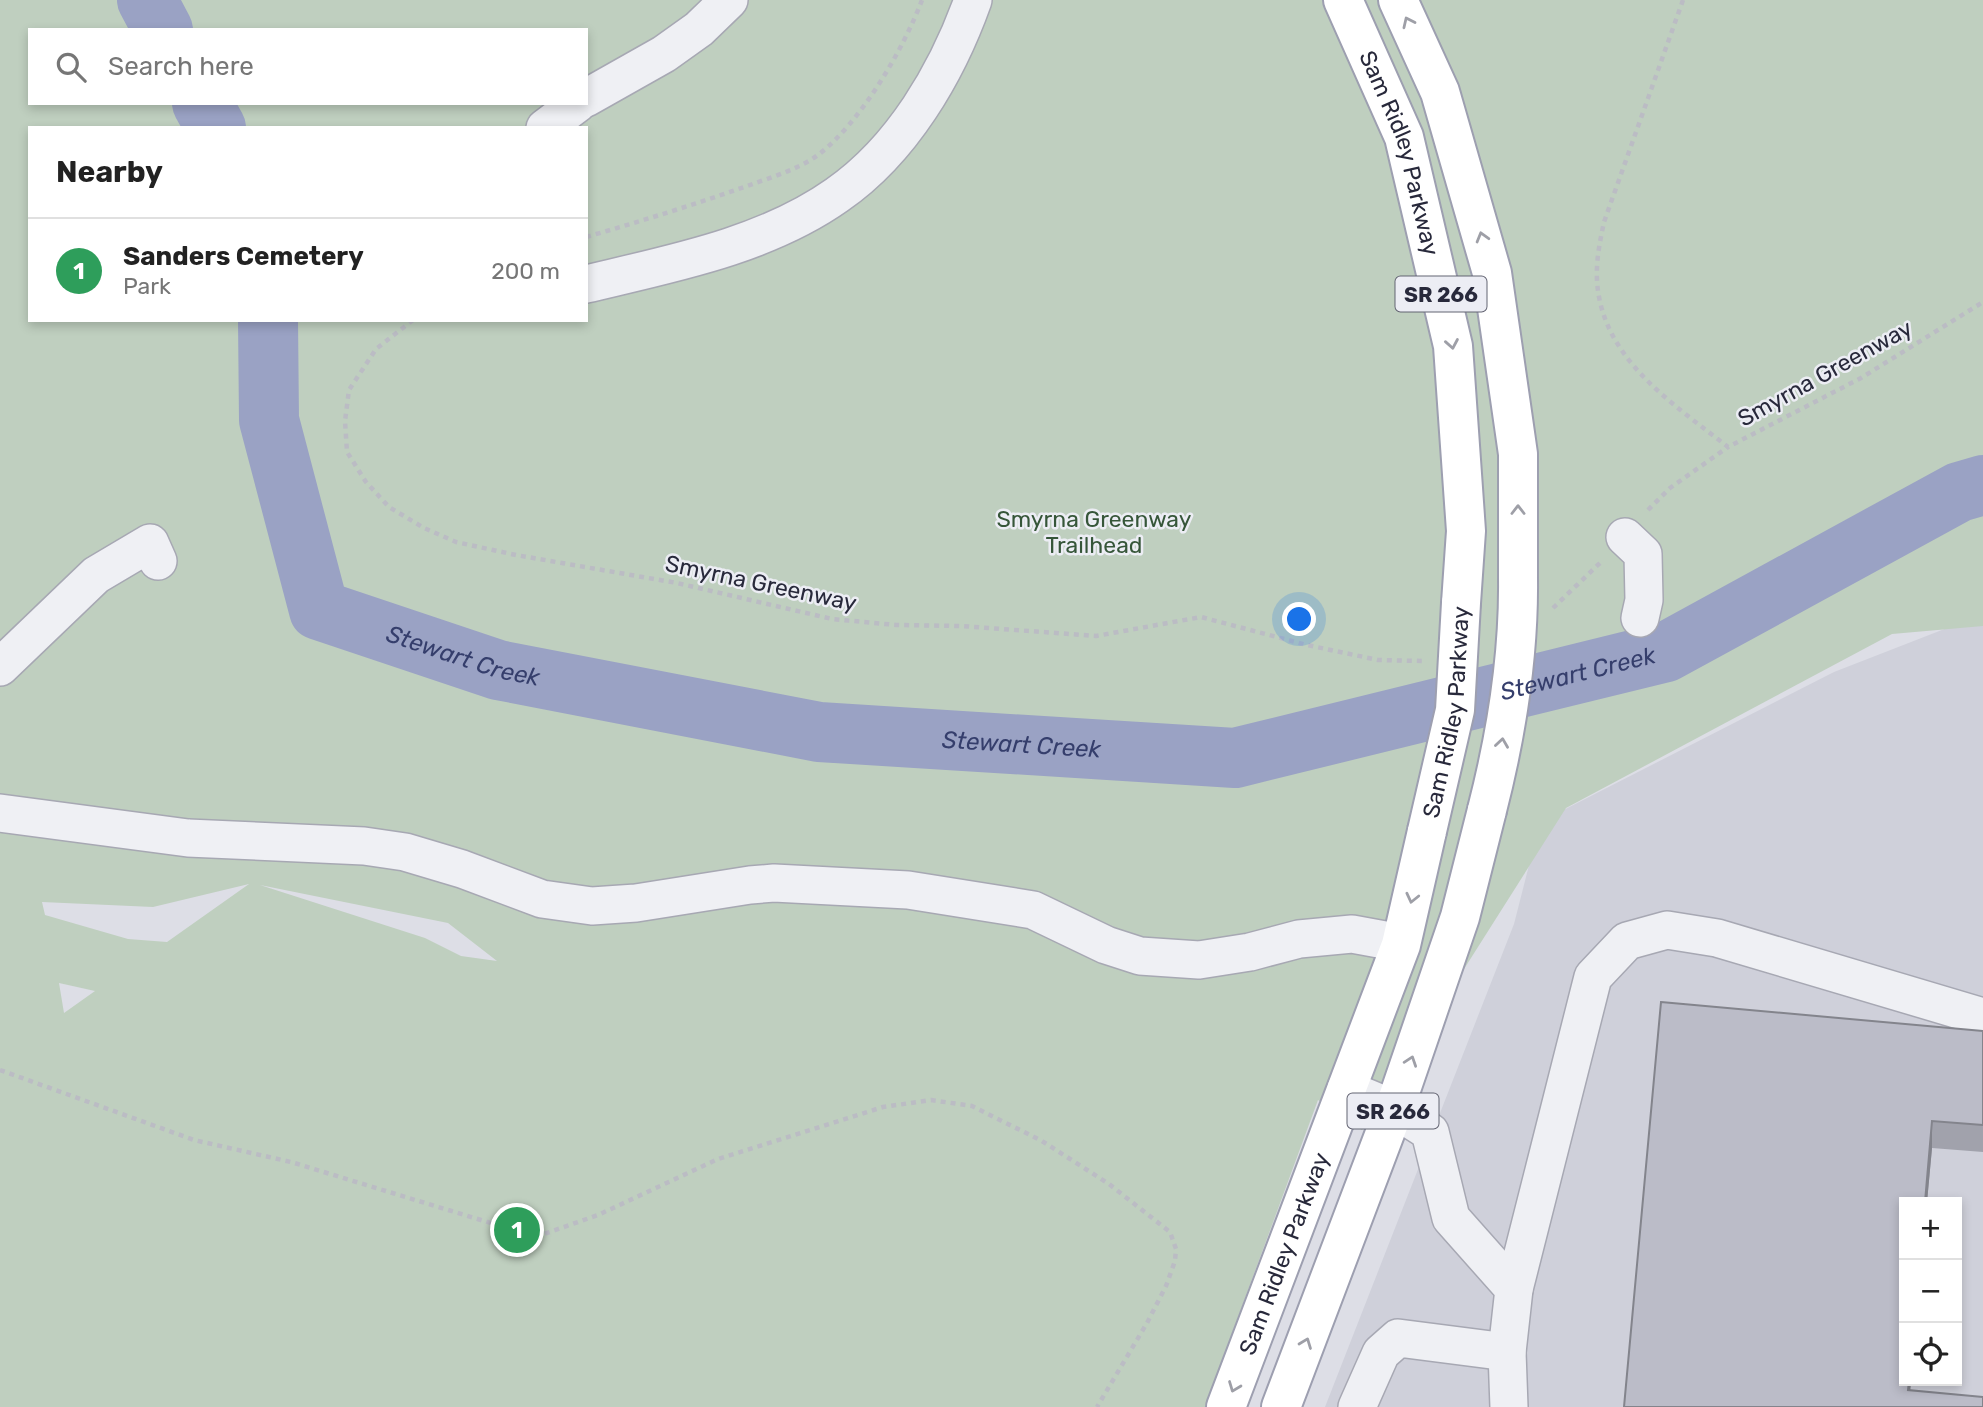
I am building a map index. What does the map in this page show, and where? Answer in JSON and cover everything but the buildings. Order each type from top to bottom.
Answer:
[{"type":"main road","name":"Sam Ridley Parkway","points":[[1226,1407],[1401,943],[1455,710],[1466,531],[1453,346],[1404,137],[1343,0]]},
{"type":"main road","name":"SR 266","points":[[1282,1407],[1394,1109],[1460,917],[1499,763],[1519,619],[1518,454],[1492,273],[1440,92],[1398,0]]},
{"type":"lane","points":[[588,97],[664,54],[699,29],[729,0]]},
{"type":"lane","points":[[588,284],[701,256],[788,222],[838,195],[880,160],[906,127],[942,70],[973,0]]},
{"type":"lane","points":[[548,126],[575,105]]},
{"type":"lane","points":[[1625,537],[1643,554],[1644,600],[1640,618]]},
{"type":"lane","points":[[0,667],[96,575],[150,543],[158,561]]},
{"type":"lane","points":[[0,813],[188,838],[364,846],[405,852],[462,869],[542,899],[592,905],[636,903],[774,883],[908,890],[1033,910],[1107,945],[1140,956],[1199,960],[1250,952],[1299,939],[1352,934],[1401,943]]},
{"type":"lane","points":[[1509,1407],[1507,1352],[1514,1289],[1593,977],[1628,941],[1667,930],[1717,938],[1983,1017]]},
{"type":"lane","points":[[1346,1089],[1394,1109],[1430,1132],[1451,1218],[1514,1289]]},
{"type":"lane","points":[[1357,1407],[1381,1353],[1398,1338],[1507,1352]]},
{"type":"path","points":[[588,236],[675,212],[778,174],[817,156],[846,129],[880,80],[910,30],[922,0]]},
{"type":"path","name":"Smyrna Greenway","points":[[1683,0],[1604,222],[1598,249],[1597,280],[1608,330],[1627,359],[1656,389],[1728,447],[1861,378],[1983,302]]},
{"type":"path","name":"Smyrna Greenway","points":[[410,322],[376,349],[348,390],[345,421],[347,452],[366,482],[389,507],[424,528],[456,542],[677,583],[832,619],[1096,636],[1201,617],[1307,645],[1378,660],[1430,661]]},
{"type":"path","points":[[0,1070],[194,1140],[291,1162],[507,1228],[544,1234],[598,1215],[718,1159],[883,1107],[931,1100],[971,1106],[1042,1141],[1109,1184],[1170,1231],[1176,1249],[1175,1261],[1166,1286],[1097,1407]]},
{"type":"shaded area","points":[[1983,614],[1983,1407],[1325,1407],[1514,924],[1540,822],[1834,672]]},
{"type":"green space","name":"Smyrna Greenway Trailhead","points":[[0,0],[1983,0],[1983,626],[1892,634],[1566,808],[1362,1130],[1318,1100],[1205,1407],[0,1407]],"holes":[[[249,884],[167,942],[128,939],[45,915],[42,902],[153,907]],[[260,885],[448,923],[497,961],[461,956],[425,938]],[[59,983],[95,991],[64,1013]]]},
{"type":"waterway","name":"Stewart Creek","points":[[147,0],[162,28]]},
{"type":"waterway","name":"Stewart Creek","points":[[203,105],[215,126]]},
{"type":"waterway","name":"Stewart Creek","points":[[268,322],[269,420],[319,610],[498,670],[819,732],[1235,758],[1666,652],[1959,492],[1983,485]]},
{"type":"place","name":"Sanders Cemetery","points":[[517,1230]]}]
